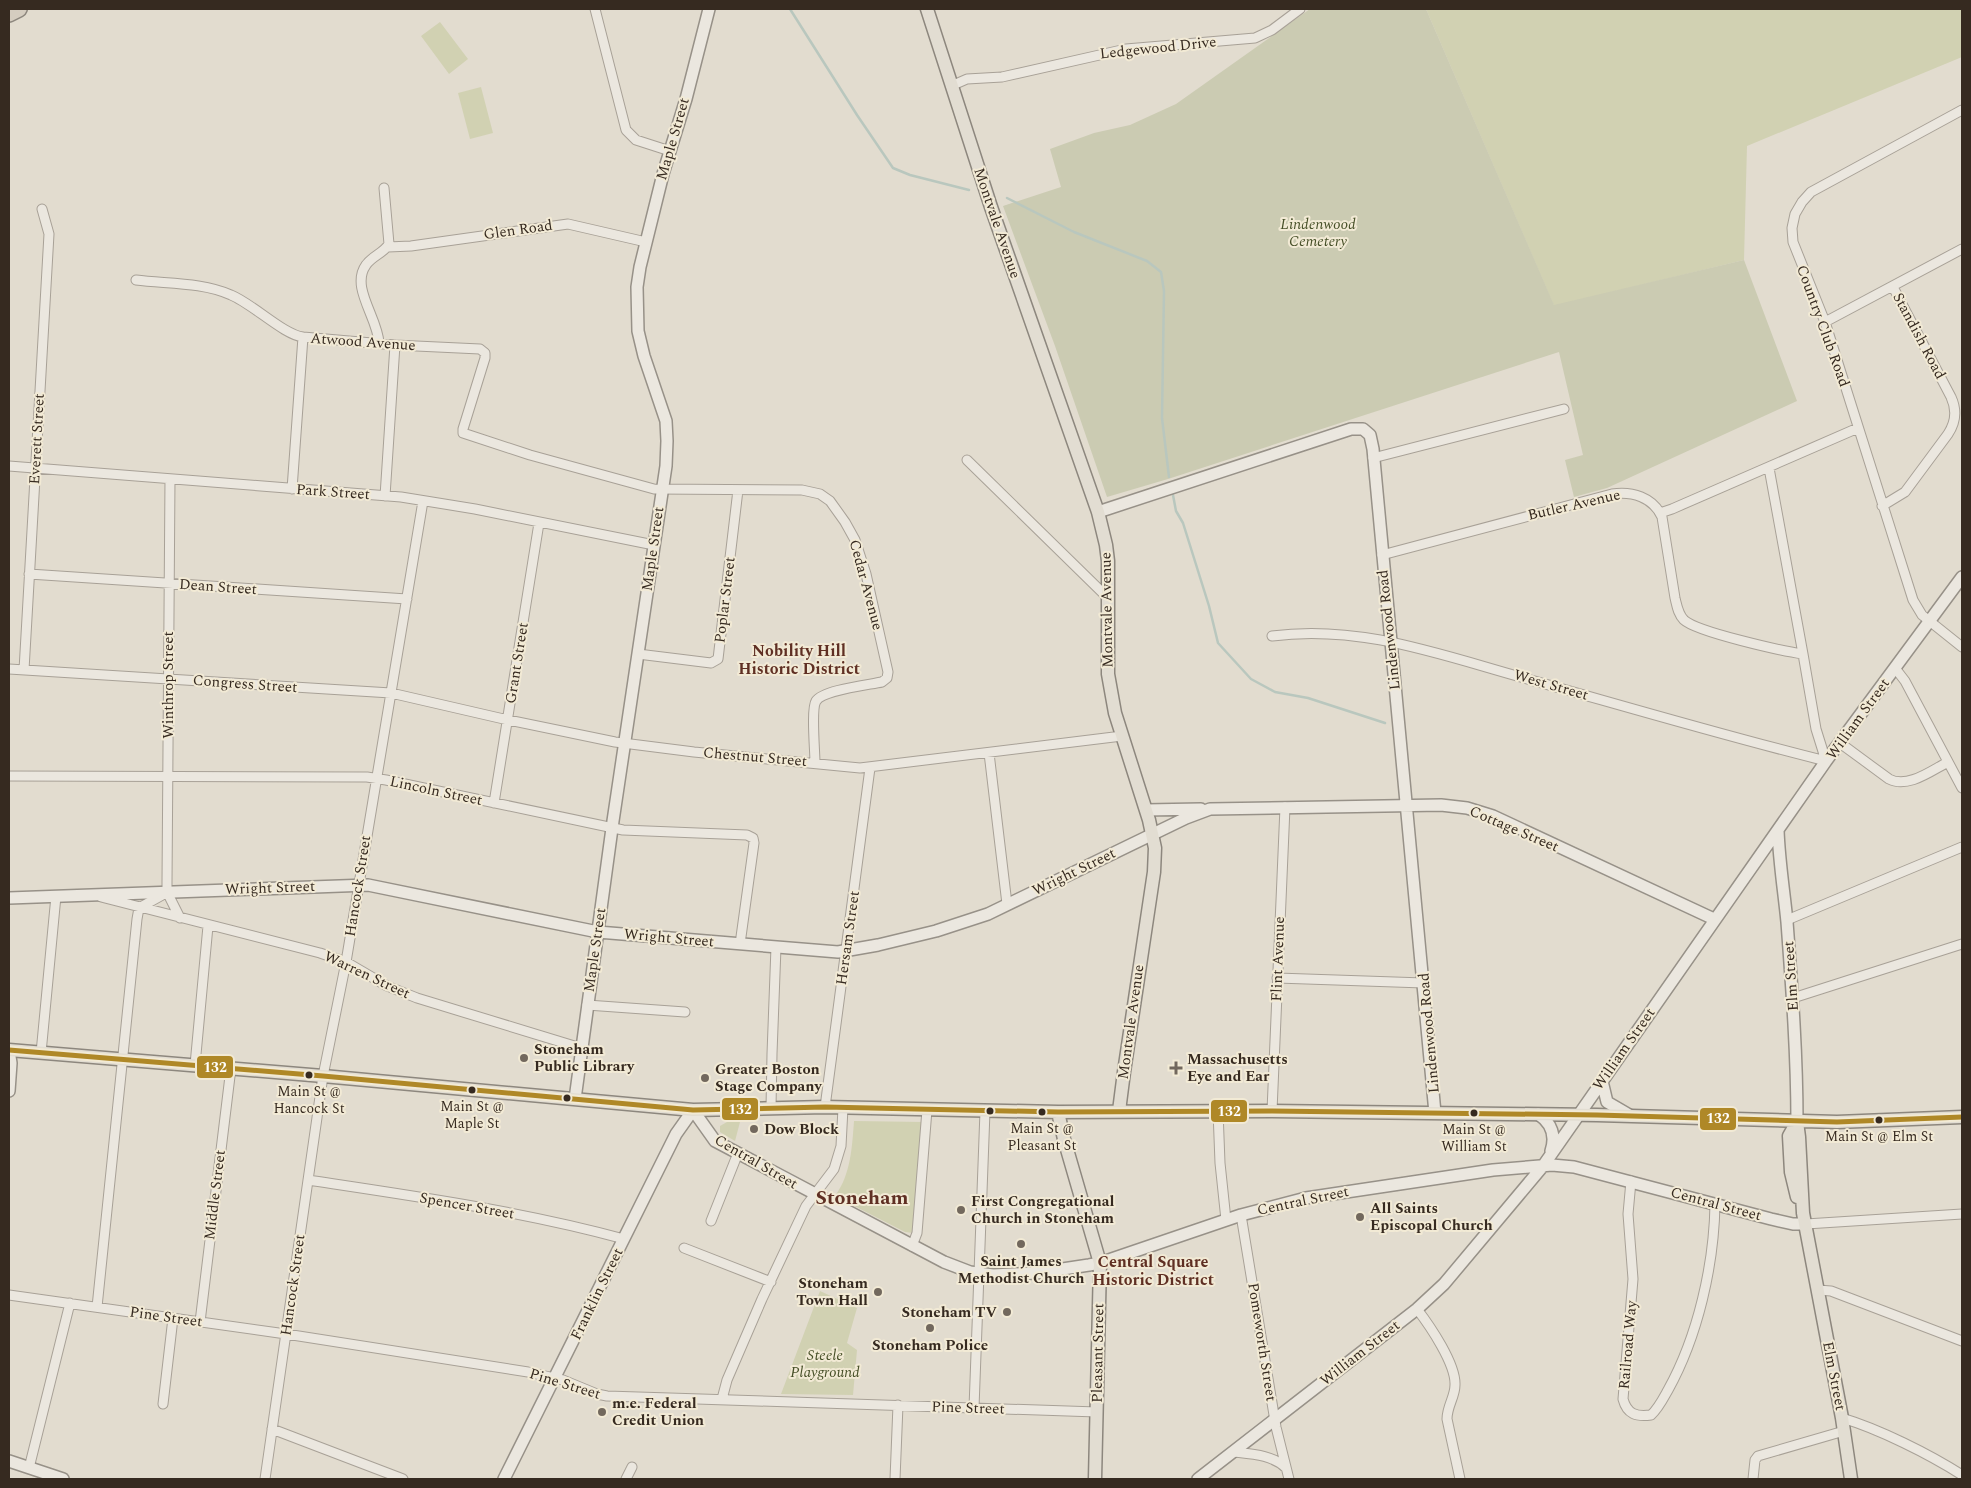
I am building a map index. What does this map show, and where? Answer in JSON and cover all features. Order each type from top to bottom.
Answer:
[{"type":"highway","points":[[9,14],[19,9]]},
{"type":"main road","name":"Montvale Avenue","points":[[927,9],[991,207],[1098,512],[1107,550],[1107,668],[1113,704],[1146,810],[1154,848],[1154,872],[1126,1056],[1120,1112]]},
{"type":"main road","points":[[9,1050],[323,1076],[693,1110],[825,1107],[1058,1112],[1272,1111],[1538,1114],[1797,1122],[1962,1117]]},
{"type":"main road","name":"Pleasant Street","points":[[1058,1112],[1100,1263],[1095,1479]]},
{"type":"main road","name":"Elm Street","points":[[1797,1122],[1805,1219],[1842,1418],[1851,1479]]},
{"type":"street","points":[[595,9],[626,130],[636,140],[670,151]]},
{"type":"street","name":"Maple Street","points":[[575,1099],[612,828],[662,490],[667,441],[666,421],[642,348],[636,310],[638,279],[646,242],[709,9]]},
{"type":"street","points":[[927,9],[932,9]]},
{"type":"street","name":"Ledgewood Drive","points":[[951,86],[968,79],[1002,77],[1126,49],[1255,38],[1272,30],[1300,9]]},
{"type":"street","name":"Country Club Road","points":[[1962,110],[1817,188],[1802,202],[1793,221],[1794,242],[1824,322],[1913,600],[1918,610],[1930,622],[1962,647]]},
{"type":"street","points":[[379,343],[378,332],[361,288],[360,278],[368,262],[388,247],[390,242],[384,188]]},
{"type":"street","name":"Everett Street","points":[[24,670],[48,234],[42,209]]},
{"type":"street","name":"Glen Road","points":[[388,247],[411,246],[568,224],[646,242]]},
{"type":"street","points":[[1824,322],[1962,249]]},
{"type":"street","points":[[136,280],[220,291],[241,300],[292,335],[303,337]]},
{"type":"street","name":"Standish Road","points":[[1882,506],[1906,491],[1951,430],[1955,411],[1951,397],[1893,286]]},
{"type":"street","name":"Atwood Avenue","points":[[292,489],[303,337],[395,345],[475,347],[484,351],[486,356],[483,368],[463,431]]},
{"type":"street","points":[[385,496],[395,345]]},
{"type":"street","points":[[1374,458],[1564,410]]},
{"type":"street","name":"Lindenwood Road","points":[[1098,512],[1354,428],[1363,429],[1368,433],[1372,441],[1374,458],[1435,1113]]},
{"type":"street","points":[[1803,654],[1778,650],[1701,628],[1683,619],[1677,606],[1664,524],[1660,513],[1769,468],[1858,428]]},
{"type":"street","name":"Cedar Avenue","points":[[463,431],[470,436],[530,455],[662,490],[802,490],[824,496],[833,504],[848,526],[863,562],[888,674],[882,682],[826,694],[817,699],[814,709],[815,763]]},
{"type":"street","points":[[967,460],[1108,598]]},
{"type":"street","name":"Park Street","points":[[9,466],[385,496],[475,509],[654,545]]},
{"type":"street","points":[[1769,468],[1816,729],[1826,761]]},
{"type":"street","name":"Winthrop Street","points":[[170,479],[168,892],[180,918]]},
{"type":"street","name":"Poplar Street","points":[[638,654],[711,663],[718,659],[738,490]]},
{"type":"street","name":"Butler Avenue","points":[[1382,555],[1619,492],[1645,499],[1656,507],[1660,513]]},
{"type":"street","name":"Hancock Street","points":[[265,1479],[323,1076],[346,962],[423,501]]},
{"type":"street","name":"Grant Street","points":[[494,803],[538,523]]},
{"type":"street","name":"Dean Street","points":[[29,574],[407,599]]},
{"type":"street","name":"William Street","points":[[1198,1479],[1417,1309],[1444,1284],[1543,1166],[1826,761],[1962,577]]},
{"type":"street","name":"West Street","points":[[1272,636],[1325,633],[1390,641],[1826,761]]},
{"type":"street","points":[[1895,668],[1905,682],[1962,788]]},
{"type":"street","name":"Congress Street","points":[[9,669],[391,693]]},
{"type":"street","name":"Chestnut Street","points":[[391,693],[508,720],[625,743],[694,752],[870,768],[1122,736]]},
{"type":"street","points":[[1840,742],[1890,779],[1897,782],[1908,782],[1948,762]]},
{"type":"street","points":[[989,753],[1008,904]]},
{"type":"street","name":"Hersam Street","points":[[825,1107],[870,768]]},
{"type":"street","name":"Lincoln Street","points":[[9,776],[168,775],[376,778],[612,828],[746,835],[752,837],[754,843],[740,944]]},
{"type":"street","name":"Cottage Street","points":[[1146,810],[1456,806],[1480,811],[1714,919]]},
{"type":"street","name":"Flint Avenue","points":[[1272,1111],[1285,807]]},
{"type":"street","name":"Cottage Street","points":[[1152,834],[1210,809]]},
{"type":"street","name":"Elm Street","points":[[1778,830],[1796,1044],[1797,1122]]},
{"type":"street","name":"Wright Street","points":[[168,892],[370,885],[598,932],[846,952],[936,931],[982,916],[1152,834]]},
{"type":"street","points":[[1787,920],[1962,846]]},
{"type":"street","points":[[97,1307],[139,908],[168,892]]},
{"type":"street","name":"Warren Street","points":[[9,898],[168,892]]},
{"type":"street","name":"Warren Street","points":[[94,895],[208,926],[320,953],[346,962],[387,986],[417,998],[581,1048]]},
{"type":"street","points":[[41,1053],[56,896]]},
{"type":"street","points":[[195,1065],[208,926]]},
{"type":"street","points":[[1793,998],[1962,944]]},
{"type":"street","points":[[772,1108],[776,947]]},
{"type":"street","points":[[1277,978],[1424,983]]},
{"type":"street","points":[[587,1005],[685,1012]]},
{"type":"street","points":[[9,1050],[12,1068],[9,1091]]},
{"type":"street","name":"Middle Street","points":[[200,1322],[230,1068]]},
{"type":"street","points":[[1602,1081],[1608,1102],[1631,1116]]},
{"type":"street","points":[[722,1399],[727,1380],[762,1299],[772,1282],[806,1206],[830,1177],[842,1139],[843,1108]]},
{"type":"street","name":"Central Street","points":[[693,1110],[713,1139],[738,1154],[951,1266],[979,1274],[1024,1274],[1100,1263],[1241,1215],[1290,1202],[1352,1190],[1493,1170],[1543,1166],[1574,1166],[1780,1221],[1962,1214]]},
{"type":"street","name":"Franklin Street","points":[[504,1479],[676,1134],[693,1110]]},
{"type":"street","points":[[912,1246],[917,1233],[927,1110]]},
{"type":"street","points":[[974,1408],[985,1111]]},
{"type":"street","points":[[1218,1111],[1220,1163],[1226,1220]]},
{"type":"street","points":[[1538,1114],[1552,1128],[1553,1140],[1550,1154]]},
{"type":"street","points":[[711,1221],[738,1154]]},
{"type":"street","name":"Spencer Street","points":[[308,1180],[503,1212],[579,1227],[624,1239]]},
{"type":"street","name":"Railroad Way","points":[[1631,1181],[1628,1201],[1628,1226],[1633,1278],[1623,1398],[1628,1410],[1637,1416],[1651,1416],[1655,1412],[1687,1350],[1706,1278],[1715,1204]]},
{"type":"street","name":"Pomeworth Street","points":[[1241,1215],[1275,1419],[1289,1479]]},
{"type":"street","points":[[684,1248],[772,1282]]},
{"type":"street","points":[[1818,1290],[1830,1290],[1962,1341]]},
{"type":"street","name":"Pine Street","points":[[9,1294],[286,1334],[555,1377],[606,1396],[1097,1412]]},
{"type":"street","points":[[29,1468],[70,1303]]},
{"type":"street","points":[[1417,1309],[1435,1337],[1455,1377],[1455,1389],[1448,1409],[1447,1419],[1460,1479]]},
{"type":"street","points":[[162,1404],[173,1318]]},
{"type":"street","points":[[894,1479],[898,1405]]},
{"type":"street","points":[[1842,1418],[1883,1434],[1962,1475]]},
{"type":"street","points":[[272,1429],[403,1479]]},
{"type":"street","points":[[1754,1479],[1755,1460],[1758,1456],[1844,1431]]},
{"type":"street","points":[[1234,1452],[1264,1456],[1286,1468]]},
{"type":"street","points":[[9,1461],[63,1479]]},
{"type":"street","points":[[626,1479],[632,1466]]},
{"type":"green space","name":"Lindenwood Cemetery","points":[[1310,9],[1426,9],[1554,305],[1744,260],[1797,401],[1607,488],[1574,497],[1565,460],[1583,455],[1559,352],[1107,497],[1055,346],[1003,206],[1061,187],[1050,149],[1094,133],[1130,125],[1176,104]]},
{"type":"green space","points":[[1426,9],[1962,9],[1962,57],[1747,146],[1744,260],[1554,306]]},
{"type":"green space","points":[[440,22],[468,59],[449,74],[421,36]]},
{"type":"green space","points":[[481,87],[493,133],[470,139],[458,93]]},
{"type":"green space","points":[[854,1121],[924,1122],[913,1233],[905,1232],[835,1196],[848,1169]]},
{"type":"green space","points":[[727,1122],[740,1122],[735,1141],[720,1132],[720,1126]]},
{"type":"green space","name":"Steele Playground","points":[[820,1291],[857,1308],[847,1343],[857,1350],[853,1395],[781,1394]]},
{"type":"waterway","points":[[790,9],[893,168],[910,175],[969,190]]},
{"type":"waterway","points":[[1007,198],[1074,232],[1147,261],[1161,272],[1164,291],[1162,418],[1169,477]]},
{"type":"waterway","points":[[1173,495],[1176,511],[1183,523],[1209,606],[1218,643],[1251,679],[1275,692],[1308,698],[1385,723]]},
{"type":"transit line","name":"132","points":[[9,1050],[323,1076],[693,1110],[825,1107],[1058,1112],[1272,1111],[1597,1115],[1837,1122],[1962,1117]]},
{"type":"place","name":"Stoneham Public Library","points":[[524,1058]]},
{"type":"place","name":"Massachusetts Eye and Ear","points":[[1176,1068]]},
{"type":"place","name":"Main St @ Hancock St","points":[[309,1075]]},
{"type":"place","name":"Greater Boston Stage Company","points":[[705,1078]]},
{"type":"place","name":"Main St @ Maple St","points":[[472,1090]]},
{"type":"place","name":"Main St @ Pleasant St","points":[[1042,1112]]},
{"type":"place","name":"Main St @ William St","points":[[1474,1113]]},
{"type":"place","name":"Main St @ Elm St","points":[[1879,1120]]},
{"type":"place","name":"Dow Block","points":[[754,1129]]},
{"type":"place","name":"First Congregational Church in Stoneham","points":[[961,1210]]},
{"type":"place","name":"All Saints Episcopal Church","points":[[1360,1217]]},
{"type":"place","name":"Saint James Methodist Church","points":[[1021,1244]]},
{"type":"place","name":"Stoneham Town Hall","points":[[878,1292]]},
{"type":"place","name":"Stoneham TV","points":[[1007,1312]]},
{"type":"place","name":"Stoneham Police","points":[[930,1328]]},
{"type":"place","name":"m.e. Federal Credit Union","points":[[602,1412]]},
{"type":"district","name":"Nobility Hill Historic District","points":[[799,660]]},
{"type":"district","name":"Stoneham","points":[[862,1198]]},
{"type":"district","name":"Central Square Historic District","points":[[1153,1271]]}]
